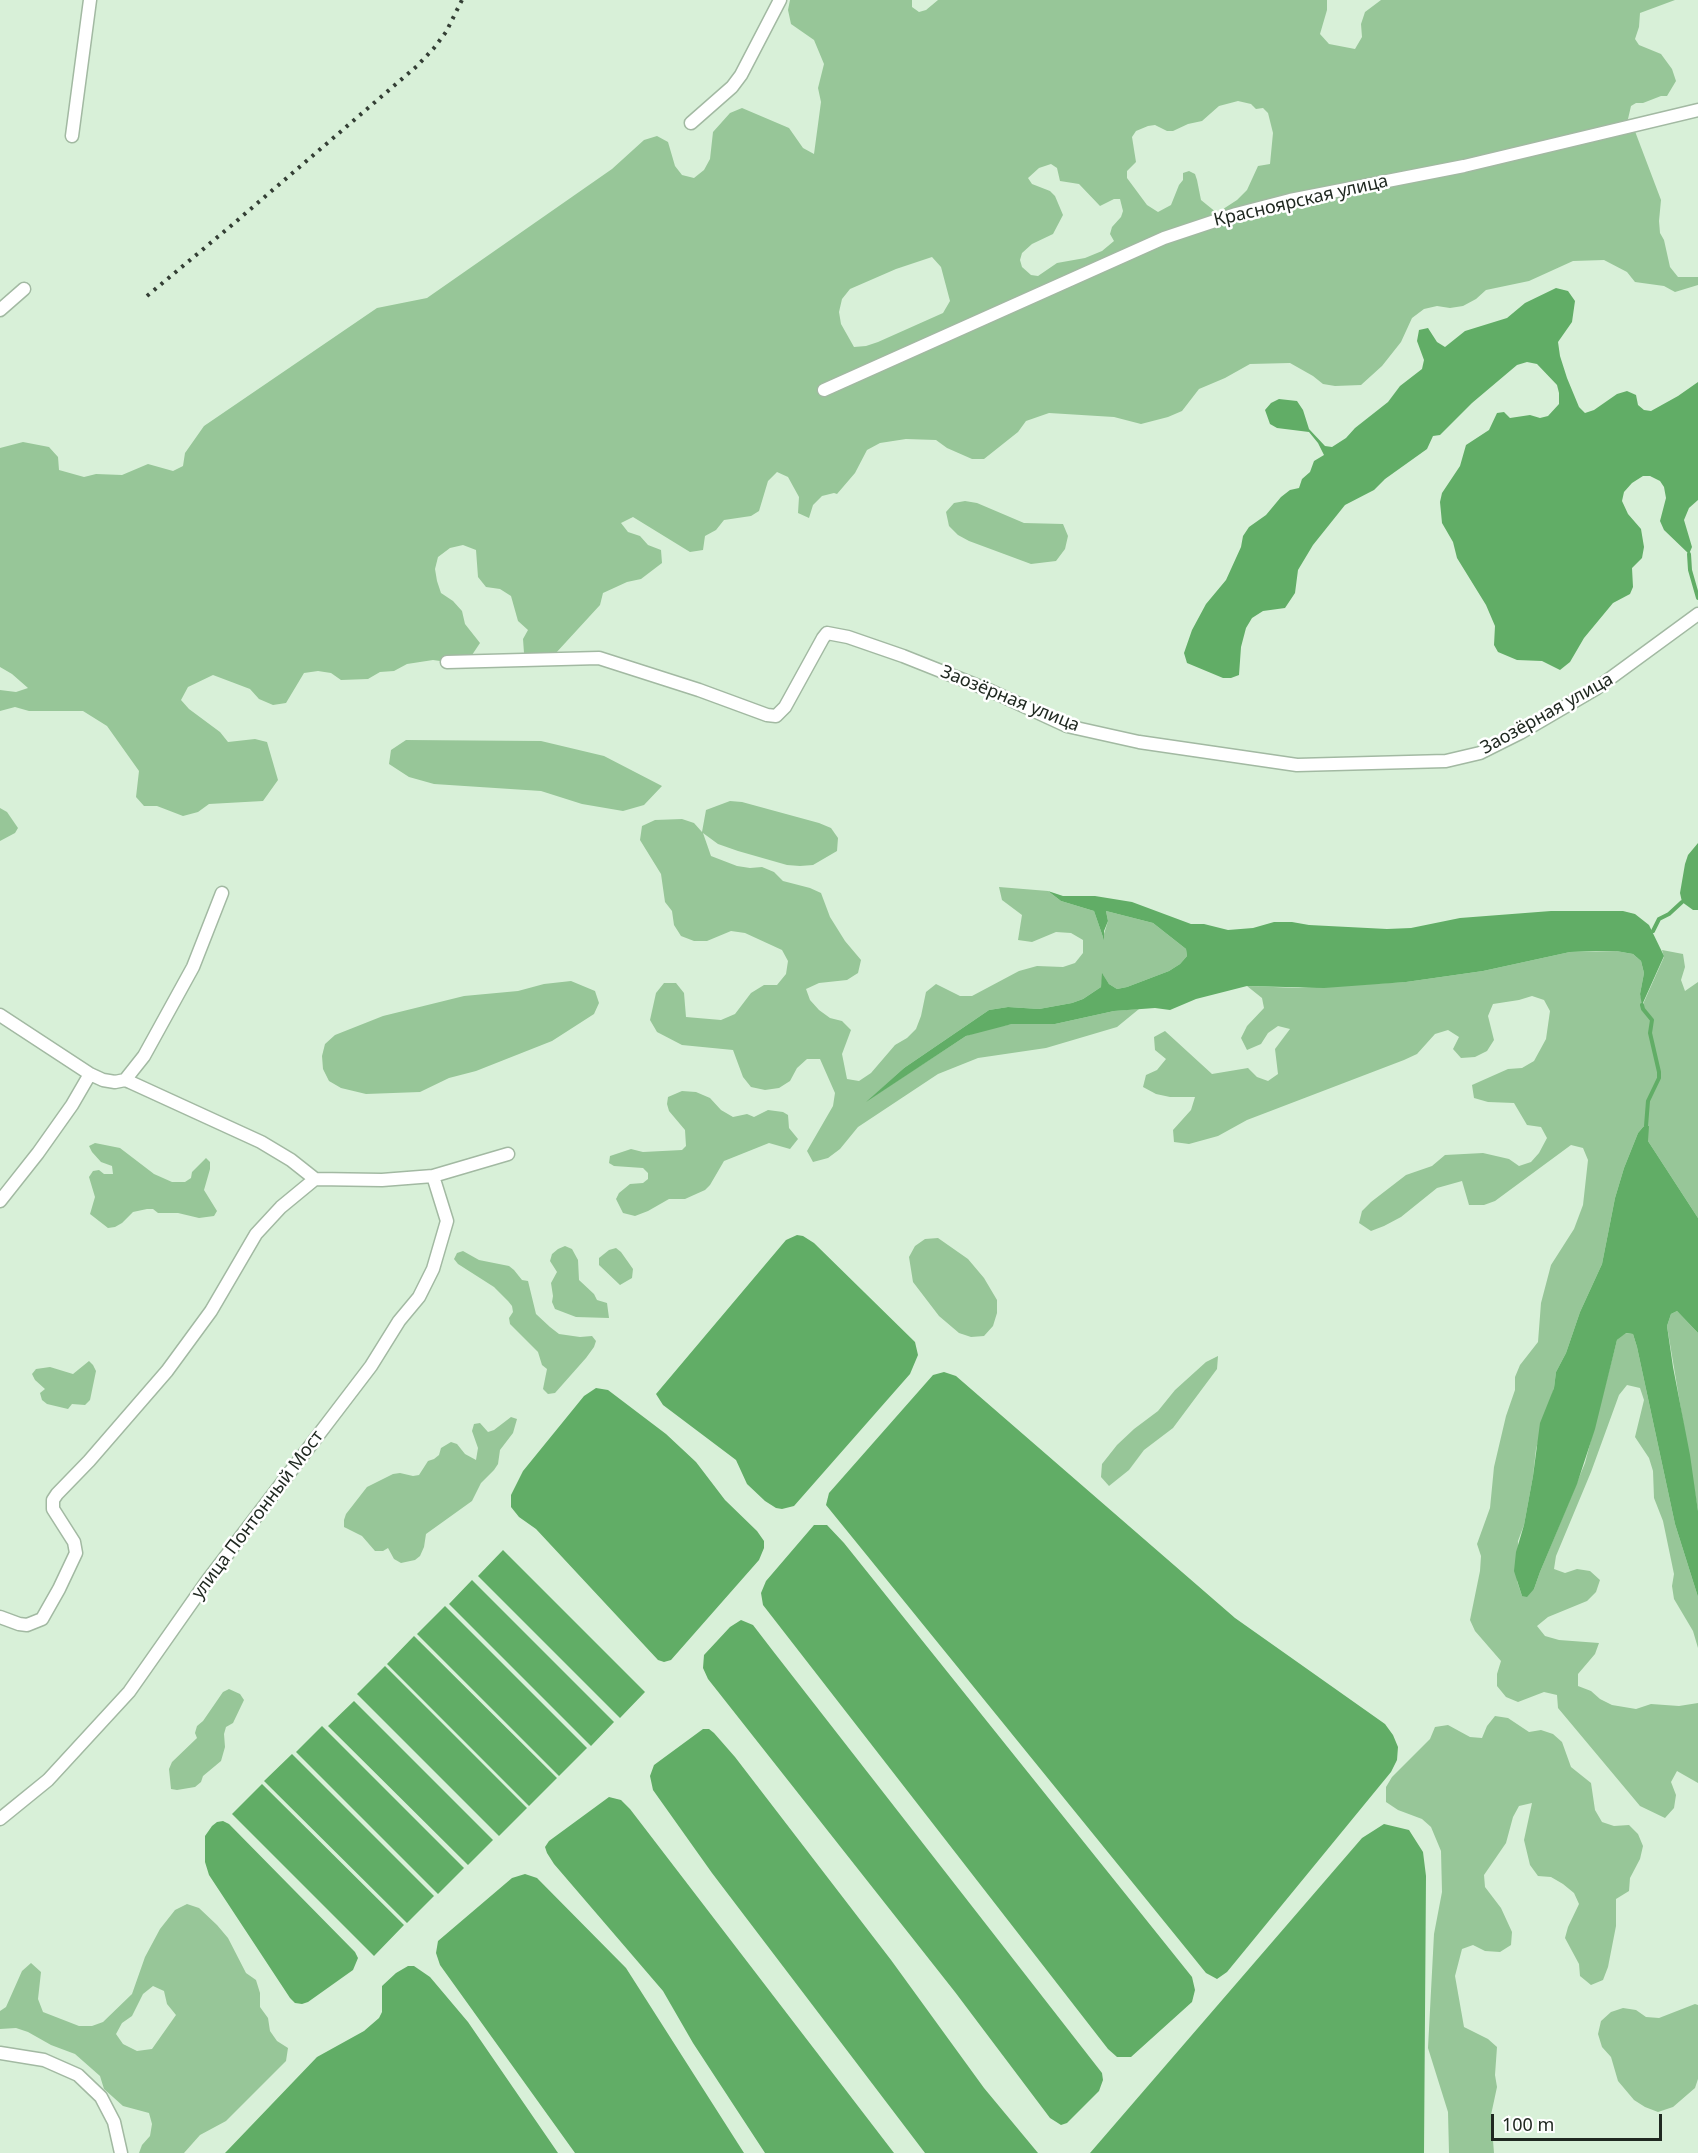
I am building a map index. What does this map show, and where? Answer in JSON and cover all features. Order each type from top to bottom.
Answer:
[{"type":"street","points":[[72,136],[90,0]]},
{"type":"street","points":[[691,123],[732,87],[741,75],[780,0]]},
{"type":"street","name":"Красноярская улица","points":[[824,390],[1164,238],[1236,214],[1290,200],[1464,166],[1698,111]]},
{"type":"street","points":[[0,310],[24,289]]},
{"type":"street","name":"Заозёрная улица","points":[[447,662],[599,658],[689,686],[767,715],[776,716],[785,707],[827,633],[848,637],[925,665],[991,691],[1066,726],[1139,742],[1297,765],[1446,761],[1480,753],[1520,733],[1597,687],[1698,614]]},
{"type":"street","points":[[125,1080],[144,1056],[193,967],[222,893]]},
{"type":"street","points":[[0,1015],[90,1074],[103,1080],[115,1082],[125,1080],[261,1142],[291,1160],[315,1179],[382,1180],[433,1176],[508,1154]]},
{"type":"street","points":[[0,1201],[38,1153],[72,1105],[90,1074]]},
{"type":"street","name":"улица Понтонный Мост","points":[[0,1819],[48,1780],[129,1692],[207,1581],[371,1366],[399,1321],[419,1298],[433,1269],[447,1221],[433,1176]]},
{"type":"street","points":[[0,1617],[19,1624],[27,1624],[42,1618],[76,1553],[74,1542],[52,1509],[53,1500],[167,1371],[211,1311],[256,1234],[281,1207],[315,1179]]},
{"type":"street","points":[[0,2053],[44,2060],[78,2075],[101,2097],[114,2122],[121,2153]]},
{"type":"shaded area","points":[[790,0],[912,0],[912,7],[919,12],[926,10],[938,0],[1327,0],[1327,10],[1320,34],[1329,44],[1355,49],[1362,37],[1361,24],[1365,12],[1381,0],[1675,0],[1640,13],[1635,39],[1639,45],[1661,54],[1672,69],[1676,81],[1667,96],[1631,106],[1628,119],[1633,126],[1661,200],[1660,233],[1664,240],[1670,267],[1678,277],[1698,277],[1698,285],[1675,292],[1664,286],[1635,282],[1627,272],[1604,260],[1573,261],[1529,281],[1486,290],[1463,306],[1450,308],[1437,306],[1424,309],[1412,318],[1401,342],[1382,366],[1361,385],[1323,384],[1290,363],[1250,364],[1199,389],[1182,411],[1168,417],[1141,424],[1114,417],[1049,413],[1026,421],[1018,432],[984,459],[972,459],[947,448],[936,440],[906,439],[880,443],[867,450],[855,473],[837,494],[822,496],[813,505],[809,518],[798,513],[799,497],[788,477],[777,472],[768,481],[759,511],[751,516],[724,520],[716,530],[705,536],[703,550],[690,552],[633,517],[621,523],[628,532],[640,536],[648,545],[661,550],[662,563],[641,579],[627,582],[603,593],[600,605],[555,654],[538,656],[524,653],[523,639],[528,630],[518,621],[511,596],[500,589],[486,587],[478,577],[476,550],[463,545],[450,548],[438,557],[435,569],[437,581],[441,593],[462,611],[465,624],[480,643],[472,655],[447,662],[433,660],[407,664],[394,671],[380,672],[368,679],[341,680],[331,673],[318,671],[304,673],[286,703],[273,705],[259,699],[250,689],[213,675],[188,687],[181,700],[189,709],[220,732],[228,742],[255,739],[267,742],[278,780],[263,801],[209,804],[198,812],[183,816],[157,806],[144,806],[136,797],[139,771],[107,726],[83,711],[29,711],[15,707],[0,711],[0,690],[16,692],[28,688],[0,667],[0,448],[23,442],[49,447],[58,457],[59,470],[84,477],[96,474],[122,475],[148,464],[173,471],[183,466],[185,453],[204,426],[377,308],[427,298],[612,169],[644,140],[657,136],[668,142],[675,166],[682,175],[694,178],[704,170],[710,159],[713,132],[730,113],[742,108],[789,128],[803,148],[814,154],[821,102],[818,88],[824,64],[814,40],[791,24],[788,10]],"holes":[[[1238,101],[1251,104],[1256,109],[1263,108],[1268,113],[1273,133],[1270,164],[1258,166],[1247,190],[1237,200],[1217,213],[1201,200],[1195,174],[1189,171],[1183,173],[1183,180],[1171,205],[1158,212],[1147,205],[1127,178],[1127,171],[1136,162],[1132,137],[1136,131],[1155,125],[1167,131],[1173,131],[1202,121],[1219,106]],[[1051,164],[1057,168],[1060,181],[1079,184],[1100,206],[1114,199],[1120,199],[1123,211],[1112,227],[1110,234],[1114,241],[1102,251],[1085,258],[1057,263],[1038,276],[1031,275],[1022,267],[1020,260],[1022,253],[1032,244],[1053,234],[1063,215],[1055,196],[1050,191],[1032,184],[1028,178],[1039,168]],[[932,257],[941,267],[950,301],[943,313],[878,342],[854,347],[841,324],[839,312],[842,299],[850,289],[896,269]]]},
{"type":"shaded area","points":[[1556,288],[1568,291],[1575,301],[1572,322],[1558,342],[1567,378],[1579,407],[1585,413],[1594,410],[1617,394],[1627,391],[1636,395],[1638,405],[1644,410],[1651,411],[1698,382],[1698,500],[1689,508],[1684,520],[1692,547],[1689,554],[1664,530],[1660,521],[1666,498],[1664,487],[1660,481],[1650,476],[1643,476],[1624,492],[1622,501],[1628,514],[1641,529],[1644,547],[1642,558],[1632,568],[1633,587],[1630,594],[1613,603],[1584,638],[1570,662],[1560,670],[1542,661],[1517,660],[1498,652],[1494,645],[1495,626],[1486,605],[1457,558],[1453,542],[1442,523],[1440,502],[1442,493],[1460,466],[1466,445],[1489,430],[1497,413],[1504,412],[1510,418],[1530,415],[1540,418],[1548,416],[1559,404],[1557,385],[1537,364],[1527,362],[1517,365],[1472,403],[1440,435],[1433,436],[1427,449],[1385,479],[1374,490],[1345,505],[1313,545],[1298,570],[1295,593],[1285,608],[1263,611],[1252,618],[1246,628],[1241,647],[1239,675],[1223,678],[1187,663],[1184,653],[1192,630],[1206,604],[1226,580],[1241,547],[1243,536],[1249,527],[1266,515],[1281,497],[1290,490],[1299,488],[1302,479],[1310,472],[1314,461],[1324,455],[1309,432],[1277,428],[1270,424],[1265,410],[1271,403],[1279,399],[1297,401],[1303,410],[1309,429],[1325,446],[1332,447],[1388,402],[1400,386],[1422,369],[1424,360],[1417,341],[1419,330],[1428,328],[1437,342],[1445,347],[1465,331],[1507,318],[1525,303]]},
{"type":"shaded area","points":[[965,501],[977,503],[1024,523],[1063,524],[1068,536],[1065,549],[1056,561],[1031,564],[969,541],[949,526],[946,512],[954,503]]},
{"type":"shaded area","points":[[406,740],[541,741],[604,756],[662,786],[644,805],[623,811],[582,804],[541,791],[434,784],[409,777],[389,764],[391,750]]},
{"type":"shaded area","points":[[730,801],[742,802],[819,823],[831,828],[838,838],[837,851],[813,865],[800,866],[787,865],[738,851],[718,844],[703,833],[711,856],[737,866],[762,867],[774,872],[783,881],[821,893],[830,917],[845,941],[861,960],[858,973],[847,980],[819,983],[806,989],[810,1000],[819,1010],[830,1018],[842,1021],[851,1030],[842,1054],[847,1079],[859,1081],[871,1073],[895,1045],[916,1029],[926,992],[936,984],[960,996],[972,996],[1019,971],[1037,966],[1063,967],[1075,963],[1083,953],[1083,940],[1071,933],[1056,932],[1032,942],[1018,940],[1022,915],[1002,900],[999,887],[1048,891],[1061,901],[1094,911],[1103,937],[1108,921],[1106,911],[1153,923],[1186,949],[1187,956],[1169,971],[1127,987],[1117,989],[1109,984],[1103,975],[1101,987],[1083,999],[1072,1003],[1039,1009],[1008,1007],[989,1010],[904,1068],[871,1098],[966,1036],[982,1030],[1012,1024],[1055,1024],[1114,1011],[1139,1009],[1117,1027],[1046,1048],[978,1058],[938,1074],[858,1127],[840,1149],[828,1158],[813,1162],[807,1151],[833,1106],[835,1093],[820,1059],[807,1059],[797,1068],[790,1081],[779,1088],[765,1090],[751,1087],[743,1077],[733,1050],[682,1045],[657,1032],[650,1020],[656,993],[664,983],[676,983],[684,993],[686,1017],[721,1020],[735,1014],[751,993],[764,985],[777,985],[786,974],[788,961],[782,950],[745,933],[731,931],[707,941],[694,941],[681,936],[674,925],[672,911],[665,902],[661,874],[640,840],[642,826],[655,820],[682,819],[694,823],[702,832],[706,810]]},
{"type":"shaded area","points":[[0,808],[7,812],[18,828],[15,833],[0,841]]},
{"type":"shaded area","points":[[1698,843],[1698,910],[1693,910],[1682,902],[1680,893],[1688,855]]},
{"type":"shaded area","points":[[1048,891],[1063,896],[1095,896],[1132,902],[1191,924],[1204,924],[1228,930],[1253,928],[1274,922],[1387,929],[1411,928],[1460,918],[1551,911],[1623,911],[1635,914],[1649,925],[1664,956],[1642,1005],[1640,994],[1644,973],[1641,961],[1633,954],[1596,951],[1570,952],[1483,971],[1406,982],[1324,988],[1247,986],[1196,999],[1170,1010],[1155,1008],[1114,1011],[1055,1024],[1012,1024],[966,1036],[866,1102],[904,1068],[989,1010],[1008,1007],[1039,1009],[1072,1003],[1083,999],[1101,987],[1102,973],[1109,984],[1117,989],[1127,987],[1169,971],[1187,956],[1186,949],[1153,923],[1106,911],[1108,921],[1104,931],[1104,940],[1094,911],[1061,901]]},
{"type":"shaded area","points":[[1662,950],[1683,954],[1685,967],[1681,980],[1685,991],[1698,982],[1698,1218],[1648,1141],[1643,1127],[1638,1133],[1624,1168],[1615,1198],[1602,1264],[1556,1372],[1554,1388],[1536,1449],[1524,1525],[1518,1541],[1517,1581],[1522,1596],[1534,1589],[1585,1463],[1617,1340],[1625,1333],[1633,1334],[1675,1524],[1698,1597],[1698,1648],[1693,1631],[1674,1599],[1672,1586],[1674,1574],[1663,1521],[1654,1498],[1653,1471],[1649,1458],[1635,1437],[1644,1400],[1640,1388],[1627,1385],[1619,1395],[1591,1472],[1556,1556],[1554,1569],[1565,1573],[1577,1569],[1590,1571],[1600,1580],[1596,1592],[1587,1601],[1548,1617],[1537,1626],[1545,1636],[1559,1640],[1599,1643],[1595,1654],[1578,1674],[1578,1686],[1591,1691],[1612,1705],[1636,1709],[1651,1704],[1679,1706],[1698,1703],[1698,1783],[1677,1771],[1671,1782],[1676,1795],[1674,1808],[1665,1818],[1640,1806],[1558,1708],[1557,1695],[1544,1692],[1518,1702],[1506,1697],[1497,1686],[1497,1674],[1501,1661],[1475,1631],[1470,1620],[1480,1571],[1481,1556],[1477,1544],[1490,1508],[1494,1467],[1506,1416],[1515,1390],[1515,1377],[1520,1365],[1538,1342],[1541,1303],[1551,1265],[1574,1229],[1583,1205],[1588,1160],[1583,1148],[1571,1145],[1495,1201],[1484,1205],[1469,1205],[1462,1181],[1437,1188],[1401,1217],[1384,1226],[1371,1231],[1359,1223],[1362,1211],[1371,1202],[1406,1175],[1432,1166],[1445,1155],[1483,1153],[1509,1159],[1519,1166],[1531,1162],[1539,1153],[1547,1138],[1541,1127],[1527,1125],[1514,1103],[1488,1102],[1474,1098],[1472,1085],[1508,1069],[1522,1068],[1534,1061],[1546,1039],[1550,1011],[1544,1000],[1532,996],[1493,1004],[1488,1016],[1494,1040],[1487,1051],[1475,1057],[1461,1058],[1453,1049],[1459,1037],[1448,1030],[1435,1034],[1417,1054],[1404,1060],[1247,1120],[1218,1136],[1189,1144],[1174,1142],[1173,1130],[1191,1110],[1195,1097],[1170,1097],[1156,1094],[1143,1087],[1146,1075],[1157,1070],[1166,1059],[1155,1050],[1154,1037],[1165,1031],[1212,1074],[1248,1068],[1257,1077],[1268,1081],[1278,1074],[1275,1049],[1290,1029],[1278,1026],[1268,1033],[1261,1044],[1247,1050],[1241,1038],[1247,1026],[1264,1008],[1262,998],[1247,986],[1299,988],[1406,982],[1483,971],[1570,952],[1616,951],[1633,954],[1641,961],[1644,973],[1640,994],[1643,1004],[1664,957]]},
{"type":"shaded area","points":[[571,981],[595,991],[599,1003],[594,1014],[552,1041],[476,1071],[449,1078],[420,1092],[366,1094],[341,1088],[329,1081],[323,1069],[322,1056],[325,1044],[335,1035],[383,1016],[464,996],[518,991],[544,984]]},
{"type":"shaded area","points":[[682,1091],[696,1092],[710,1098],[721,1110],[733,1117],[747,1114],[754,1117],[768,1110],[783,1112],[788,1115],[789,1128],[798,1139],[790,1149],[769,1143],[724,1161],[705,1190],[685,1199],[669,1199],[635,1216],[623,1213],[616,1199],[619,1193],[630,1184],[643,1183],[648,1179],[648,1173],[643,1168],[614,1166],[609,1163],[610,1156],[631,1149],[643,1152],[682,1150],[686,1146],[685,1130],[669,1111],[667,1104],[668,1097]]},
{"type":"shaded area","points":[[1649,1126],[1648,1141],[1698,1218],[1698,1333],[1677,1311],[1671,1314],[1667,1326],[1698,1511],[1698,1597],[1675,1524],[1637,1347],[1633,1334],[1626,1333],[1617,1340],[1595,1429],[1577,1484],[1534,1589],[1527,1597],[1522,1596],[1514,1571],[1533,1476],[1540,1423],[1554,1388],[1556,1372],[1602,1264],[1615,1198],[1624,1168],[1638,1133],[1643,1127]]},
{"type":"shaded area","points":[[95,1143],[120,1148],[154,1174],[172,1182],[185,1182],[191,1178],[192,1172],[206,1158],[210,1162],[210,1169],[204,1190],[217,1211],[214,1216],[199,1218],[178,1213],[158,1213],[153,1209],[147,1209],[133,1212],[122,1223],[108,1228],[90,1214],[95,1197],[89,1177],[93,1171],[99,1170],[104,1174],[113,1174],[112,1166],[101,1162],[92,1152],[89,1146]]},
{"type":"shaded area","points":[[797,1235],[814,1243],[915,1342],[918,1355],[910,1374],[794,1506],[782,1509],[765,1501],[747,1484],[736,1460],[663,1405],[656,1394],[786,1240]]},
{"type":"shaded area","points":[[938,1238],[968,1259],[984,1278],[997,1300],[997,1313],[993,1326],[984,1336],[971,1337],[959,1333],[939,1316],[913,1282],[909,1257],[915,1246],[925,1239]]},
{"type":"shaded area","points":[[565,1246],[572,1249],[578,1260],[579,1280],[597,1300],[607,1303],[609,1318],[576,1317],[555,1309],[552,1302],[551,1283],[557,1272],[550,1261],[552,1254]]},
{"type":"shaded area","points":[[616,1248],[633,1269],[632,1278],[620,1285],[599,1265],[599,1258],[609,1250]]},
{"type":"shaded area","points":[[463,1251],[479,1260],[509,1266],[522,1280],[528,1281],[536,1314],[559,1334],[592,1336],[596,1341],[586,1358],[555,1393],[548,1394],[543,1389],[547,1369],[542,1365],[538,1352],[510,1324],[512,1306],[494,1287],[458,1264],[454,1259],[457,1253]]},
{"type":"shaded area","points":[[1677,1311],[1698,1333],[1698,1511],[1667,1326],[1671,1314]]},
{"type":"shaded area","points":[[1218,1356],[1217,1369],[1173,1428],[1144,1450],[1129,1470],[1109,1486],[1101,1477],[1102,1464],[1117,1445],[1158,1411],[1175,1390],[1206,1362]]},
{"type":"shaded area","points":[[89,1361],[96,1371],[90,1400],[85,1405],[72,1404],[68,1409],[47,1404],[42,1400],[40,1393],[45,1389],[32,1374],[36,1369],[50,1367],[73,1374]]},
{"type":"shaded area","points":[[944,1372],[956,1376],[1235,1618],[1385,1724],[1393,1735],[1398,1747],[1397,1760],[1391,1772],[1227,1972],[1217,1979],[1206,1973],[826,1505],[829,1493],[933,1375]]},
{"type":"shaded area","points":[[596,1388],[608,1390],[666,1434],[696,1462],[725,1500],[757,1531],[764,1541],[759,1560],[671,1660],[664,1662],[658,1660],[536,1529],[519,1517],[511,1507],[511,1495],[523,1471],[584,1396]]},
{"type":"shaded area","points":[[511,1417],[517,1419],[513,1433],[500,1450],[498,1464],[494,1470],[481,1483],[472,1501],[426,1534],[424,1547],[420,1556],[415,1560],[401,1563],[394,1559],[388,1548],[375,1551],[362,1536],[344,1527],[346,1514],[367,1487],[393,1474],[419,1475],[428,1461],[439,1455],[441,1448],[451,1442],[457,1444],[465,1454],[476,1460],[478,1448],[472,1431],[474,1424],[480,1423],[488,1432]]},
{"type":"shaded area","points":[[814,1525],[827,1525],[844,1543],[1192,1977],[1195,1990],[1192,2002],[1131,2057],[1117,2057],[1108,2049],[763,1605],[761,1593],[766,1581]]},
{"type":"shaded area","points":[[503,1550],[645,1692],[620,1718],[478,1576]]},
{"type":"shaded area","points":[[472,1580],[614,1722],[591,1746],[449,1604]]},
{"type":"shaded area","points":[[445,1606],[587,1748],[559,1776],[417,1634]]},
{"type":"shaded area","points":[[741,1620],[753,1625],[1102,2073],[1103,2080],[1099,2091],[1067,2123],[1061,2125],[1050,2118],[955,1992],[708,1679],[703,1668],[704,1655],[730,1627]]},
{"type":"shaded area","points":[[414,1636],[557,1778],[529,1806],[387,1664]]},
{"type":"shaded area","points":[[385,1666],[527,1808],[499,1836],[357,1694]]},
{"type":"shaded area","points":[[229,1689],[240,1694],[244,1700],[233,1723],[226,1727],[225,1747],[221,1761],[203,1776],[201,1782],[195,1787],[171,1789],[169,1769],[172,1762],[197,1738],[195,1733],[197,1726],[223,1692]]},
{"type":"shaded area","points":[[354,1701],[493,1840],[468,1865],[328,1726]]},
{"type":"shaded area","points":[[1495,1716],[1508,1718],[1529,1732],[1541,1730],[1553,1734],[1562,1742],[1571,1767],[1591,1783],[1595,1810],[1602,1822],[1614,1826],[1629,1825],[1638,1834],[1643,1846],[1640,1859],[1630,1878],[1629,1891],[1616,1899],[1616,1926],[1608,1967],[1603,1980],[1591,1985],[1580,1976],[1579,1964],[1565,1938],[1579,1904],[1574,1893],[1563,1884],[1551,1877],[1538,1876],[1530,1865],[1524,1840],[1532,1803],[1519,1806],[1513,1817],[1506,1843],[1484,1875],[1485,1887],[1501,1908],[1512,1932],[1511,1945],[1500,1952],[1485,1951],[1473,1945],[1462,1949],[1455,1976],[1464,2027],[1488,2039],[1497,2047],[1495,2075],[1497,2087],[1491,2115],[1494,2153],[1449,2153],[1448,2112],[1428,2048],[1434,1934],[1442,1892],[1441,1851],[1431,1827],[1422,1819],[1398,1810],[1386,1802],[1386,1787],[1392,1777],[1430,1739],[1435,1727],[1448,1725],[1470,1737],[1482,1738],[1487,1726]]},
{"type":"shaded area","points":[[322,1726],[464,1868],[438,1894],[296,1752]]},
{"type":"shaded area","points":[[703,1729],[709,1729],[714,1733],[735,1757],[891,1960],[984,2088],[1038,2153],[925,2153],[712,1873],[653,1790],[650,1776],[654,1765]]},
{"type":"shaded area","points":[[292,1754],[434,1896],[407,1923],[264,1781]]},
{"type":"shaded area","points":[[262,1784],[404,1925],[374,1956],[232,1814]]},
{"type":"shaded area","points":[[609,1797],[621,1800],[630,1809],[894,2153],[765,2153],[693,2043],[663,1991],[547,1853],[545,1847],[549,1841]]},
{"type":"shaded area","points":[[223,1821],[229,1824],[355,1952],[358,1958],[353,1970],[308,2002],[295,2003],[290,1998],[209,1875],[205,1862],[205,1836],[212,1826]]},
{"type":"shaded area","points":[[1384,1824],[1409,1830],[1423,1852],[1426,1876],[1424,2153],[1090,2153],[1362,1838]]},
{"type":"shaded area","points":[[525,1874],[537,1878],[626,1968],[744,2153],[575,2153],[440,1965],[436,1953],[438,1941],[512,1878]]},
{"type":"shaded area","points":[[187,1904],[199,1908],[228,1938],[246,1973],[256,1980],[260,1993],[260,2007],[268,2018],[270,2031],[277,2041],[288,2048],[286,2061],[226,2121],[200,2135],[184,2153],[139,2153],[142,2145],[150,2136],[152,2124],[149,2113],[123,2106],[104,2089],[100,2076],[75,2054],[16,2028],[0,2029],[0,2011],[6,2007],[22,1971],[31,1963],[41,1972],[38,1999],[43,2012],[79,2026],[92,2026],[103,2022],[132,1994],[145,1957],[160,1929],[175,1910]],"holes":[[[153,1986],[164,1991],[167,2004],[176,2015],[152,2049],[137,2051],[123,2044],[116,2034],[122,2023],[132,2016],[143,1994]]]},
{"type":"shaded area","points":[[408,1966],[414,1966],[430,1977],[468,2022],[558,2153],[225,2153],[317,2057],[364,2031],[379,2018],[382,2012],[382,1986]]},
{"type":"shaded area","points":[[1695,2004],[1698,2005],[1698,2079],[1695,2088],[1673,2107],[1658,2112],[1645,2107],[1634,2100],[1618,2081],[1611,2057],[1602,2047],[1598,2034],[1601,2021],[1611,2012],[1623,2008],[1636,2010],[1646,2017],[1659,2018]]},
{"type":"waterway","points":[[1689,554],[1690,570],[1698,598]]},
{"type":"waterway","points":[[1653,931],[1659,919],[1669,914],[1682,902]]},
{"type":"waterway","points":[[1642,1005],[1652,1020],[1650,1033],[1659,1072],[1659,1078],[1648,1101],[1646,1126]]},
{"type":"railway","points":[[147,296],[417,66],[446,32],[462,0]]}]
